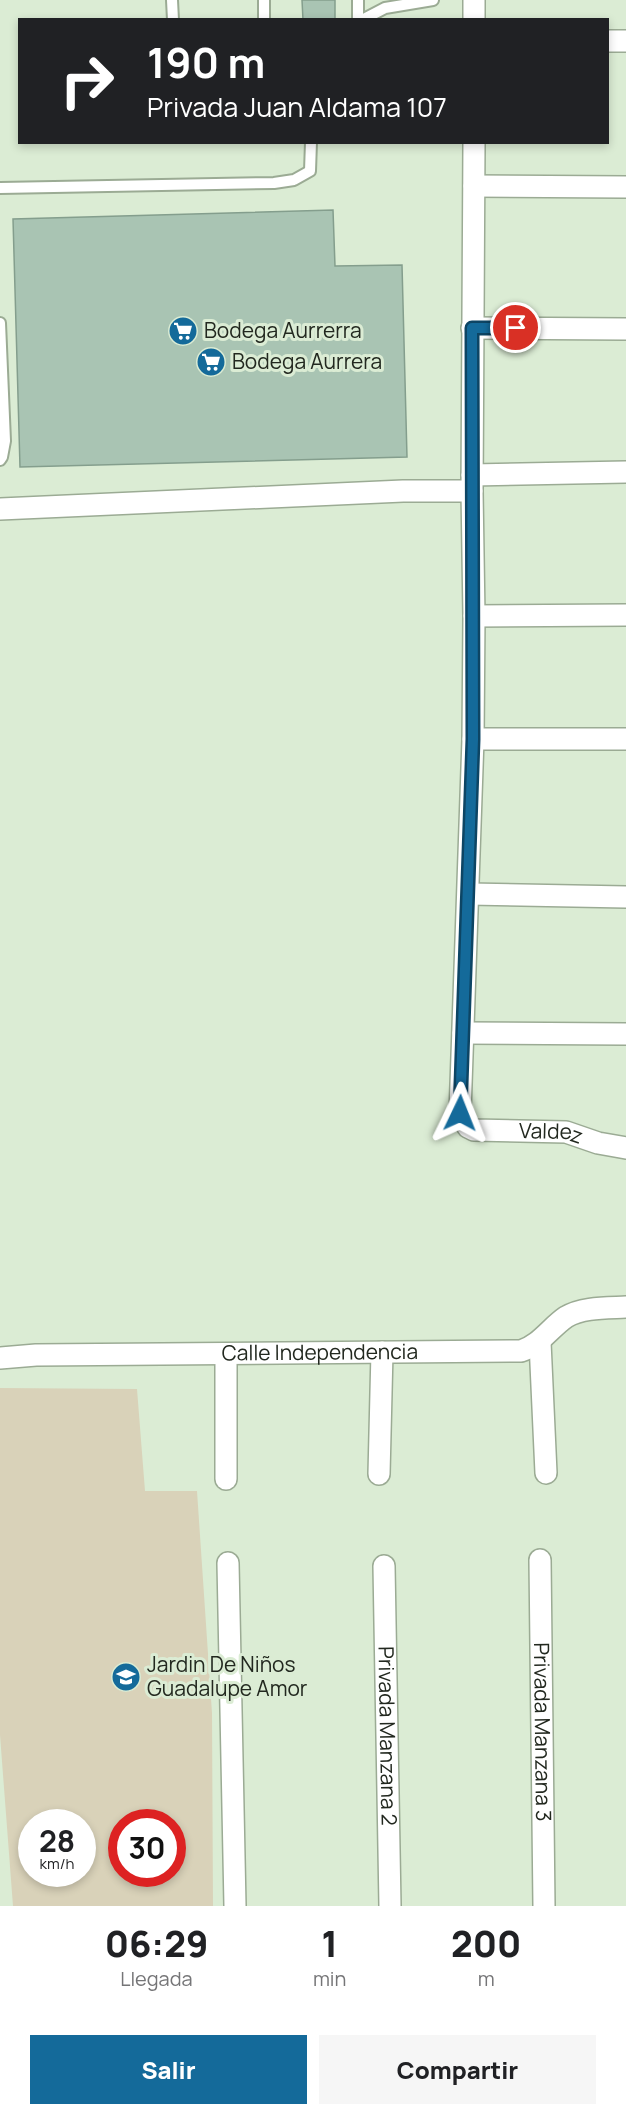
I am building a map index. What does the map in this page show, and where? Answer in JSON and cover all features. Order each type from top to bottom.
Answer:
[{"type":"street","points":[[474,0],[474,18]]},
{"type":"street","points":[[609,41],[626,41]]},
{"type":"street","points":[[474,144],[473,739],[463,1032],[626,1034]]},
{"type":"street","points":[[474,186],[626,187]]},
{"type":"street","points":[[472,328],[626,329]]},
{"type":"street","points":[[0,509],[391,492],[472,483],[626,472]]},
{"type":"street","points":[[474,616],[626,615]]},
{"type":"street","points":[[473,739],[626,739]]},
{"type":"street","points":[[469,894],[626,897]]},
{"type":"street","name":"Valdez","points":[[463,1032],[460,1113],[468,1127],[474,1130],[566,1132],[598,1143],[626,1148]]},
{"type":"street","name":"Calle Independencia","points":[[0,1358],[36,1355],[522,1351],[540,1342],[568,1316],[582,1311],[626,1307]]},
{"type":"street","points":[[540,1342],[546,1473]]},
{"type":"street","points":[[379,1474],[381,1352]]},
{"type":"street","points":[[226,1354],[226,1479]]},
{"type":"street","name":"Privada Manzana 3","points":[[540,1560],[544,1906]]},
{"type":"street","points":[[228,1563],[235,1906]]},
{"type":"street","name":"Privada Manzana 2","points":[[384,1566],[390,1906]]},
{"type":"lane","points":[[172,0],[173,18]]},
{"type":"lane","points":[[264,0],[264,18]]},
{"type":"lane","points":[[357,18],[358,0]]},
{"type":"lane","points":[[366,18],[385,8],[433,0]]},
{"type":"lane","points":[[0,188],[284,182],[294,180],[310,171],[311,144]]},
{"type":"lane","points":[[0,323],[5,441],[0,460]]},
{"type":"shaded area","points":[[0,1388],[137,1389],[145,1491],[197,1491],[212,1713],[213,1906],[13,1906],[0,1735]]},
{"type":"building","points":[[302,0],[335,0],[335,18],[303,18]]},
{"type":"building","name":"Bodega Aurrera","points":[[333,210],[335,266],[402,265],[407,457],[20,467],[13,219]]},
{"type":"place","name":"Bodega Aurrerra","points":[[183,331]]},
{"type":"place","name":"Bodega Aurrera","points":[[211,362]]},
{"type":"place","name":"Jardin De Niños Guadalupe Amor","points":[[126,1677]]},
{"type":"route","points":[[460,1113],[473,739],[472,328],[516,328]]}]
